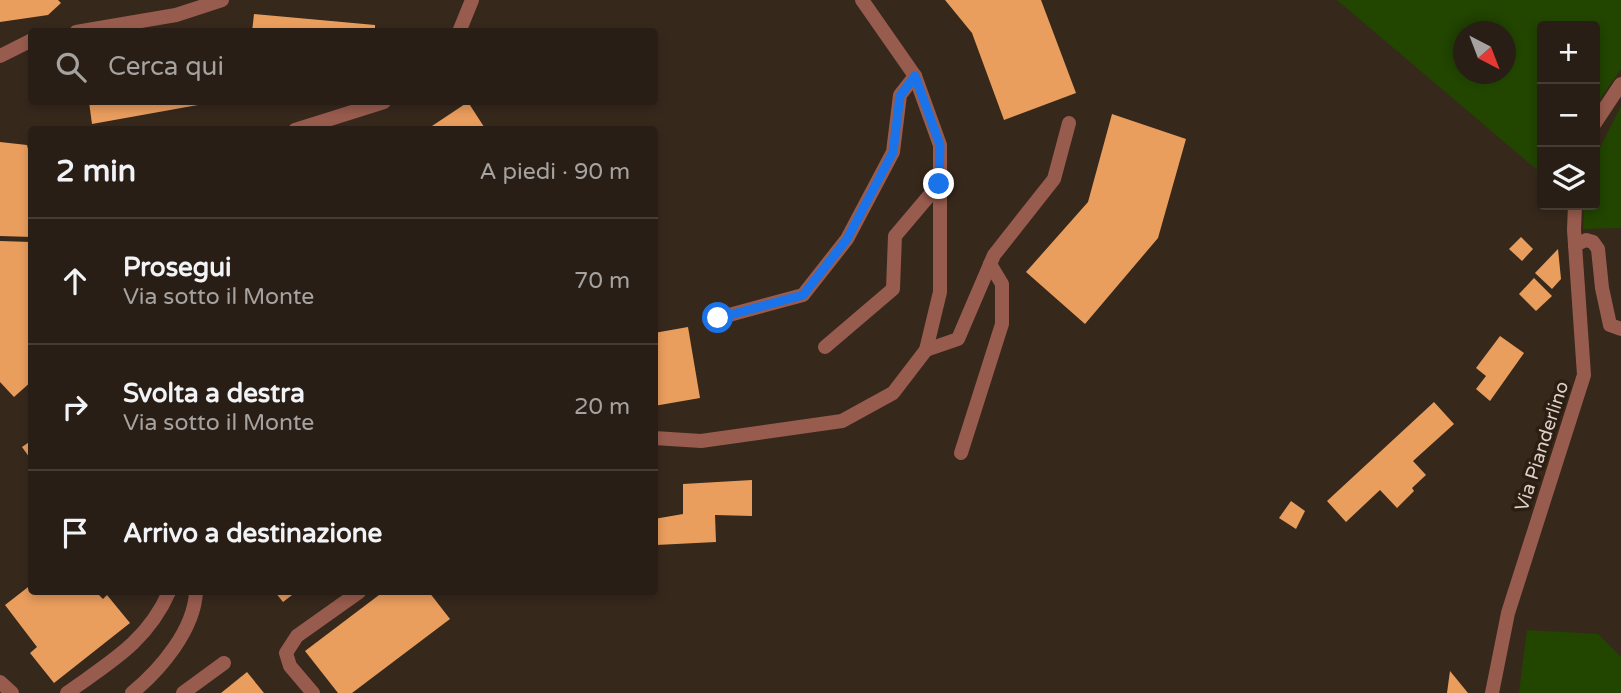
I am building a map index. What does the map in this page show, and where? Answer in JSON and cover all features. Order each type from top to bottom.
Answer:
[{"type":"street","points":[[100,28],[176,15],[222,0]]},
{"type":"street","points":[[461,28],[472,0]]},
{"type":"street","points":[[658,438],[701,441],[842,421],[893,393],[926,350],[940,292],[940,145],[915,76],[862,0]]},
{"type":"street","points":[[0,56],[28,42]]},
{"type":"street","points":[[718,318],[803,295],[847,239],[893,152],[900,96],[915,76]]},
{"type":"street","points":[[1600,116],[1621,84]]},
{"type":"street","points":[[308,126],[374,105]]},
{"type":"street","points":[[926,350],[958,339],[994,255],[1054,180],[1069,123]]},
{"type":"street","points":[[825,347],[893,289],[895,236],[939,184]]},
{"type":"street","name":"Via Pianderlino","points":[[1492,693],[1508,613],[1584,375],[1575,210]]},
{"type":"street","points":[[1575,245],[1586,240],[1598,249],[1602,288],[1610,325],[1621,329]]},
{"type":"street","points":[[961,453],[1002,324],[1002,284],[990,264]]},
{"type":"street","points":[[67,693],[135,644],[160,614],[169,595]]},
{"type":"street","points":[[132,693],[165,660],[178,639],[196,595]]},
{"type":"street","points":[[313,693],[290,666],[286,653],[298,636],[355,595]]},
{"type":"street","points":[[183,693],[224,663]]},
{"type":"street","points":[[0,682],[12,693]]},
{"type":"green space","points":[[1337,0],[1621,0],[1621,69],[1600,99],[1600,21],[1537,21],[1537,170]]},
{"type":"green space","points":[[1621,106],[1621,228],[1583,229],[1584,210],[1600,210],[1600,148]]},
{"type":"green space","points":[[1527,630],[1598,634],[1621,657],[1621,693],[1519,693]]},
{"type":"building","points":[[0,0],[58,0],[61,3],[48,15],[0,22]]},
{"type":"building","points":[[945,0],[1041,0],[1076,93],[1004,120],[972,33]]},
{"type":"building","points":[[254,14],[375,25],[375,28],[252,28]]},
{"type":"building","points":[[89,105],[198,105],[92,124]]},
{"type":"building","points":[[464,105],[470,105],[483,126],[432,126]]},
{"type":"building","points":[[1112,114],[1186,139],[1158,238],[1085,324],[1026,272],[1088,202]]},
{"type":"building","points":[[0,142],[27,145],[28,237],[0,236]]},
{"type":"building","points":[[1521,237],[1533,249],[1522,261],[1509,249]]},
{"type":"building","points":[[0,241],[28,242],[28,385],[14,397],[0,382]]},
{"type":"building","points":[[1558,249],[1561,279],[1552,289],[1535,273]]},
{"type":"building","points":[[1534,278],[1552,296],[1536,311],[1519,294]]},
{"type":"building","points":[[688,327],[700,398],[658,405],[658,332]]},
{"type":"building","points":[[1500,336],[1524,353],[1490,401],[1476,389],[1486,376],[1476,368]]},
{"type":"building","points":[[1434,402],[1454,424],[1413,461],[1426,475],[1397,508],[1380,490],[1346,522],[1327,501]]},
{"type":"building","points":[[28,443],[28,455],[22,447]]},
{"type":"building","points":[[752,480],[752,516],[715,515],[716,542],[658,545],[658,518],[683,514],[683,484]]},
{"type":"building","points":[[1291,501],[1305,511],[1296,529],[1279,518]]},
{"type":"building","points":[[28,587],[28,595],[99,595],[103,599],[107,595],[130,623],[54,683],[30,653],[37,647],[5,605]]},
{"type":"building","points":[[277,595],[292,595],[283,602]]},
{"type":"building","points":[[379,595],[431,595],[450,619],[352,693],[338,693],[305,651]]},
{"type":"building","points":[[1450,671],[1468,693],[1447,693]]},
{"type":"building","points":[[247,672],[264,693],[221,693]]},
{"type":"route","points":[[718,318],[803,295],[847,239],[893,152],[900,96],[915,76],[940,145],[939,184]]}]
